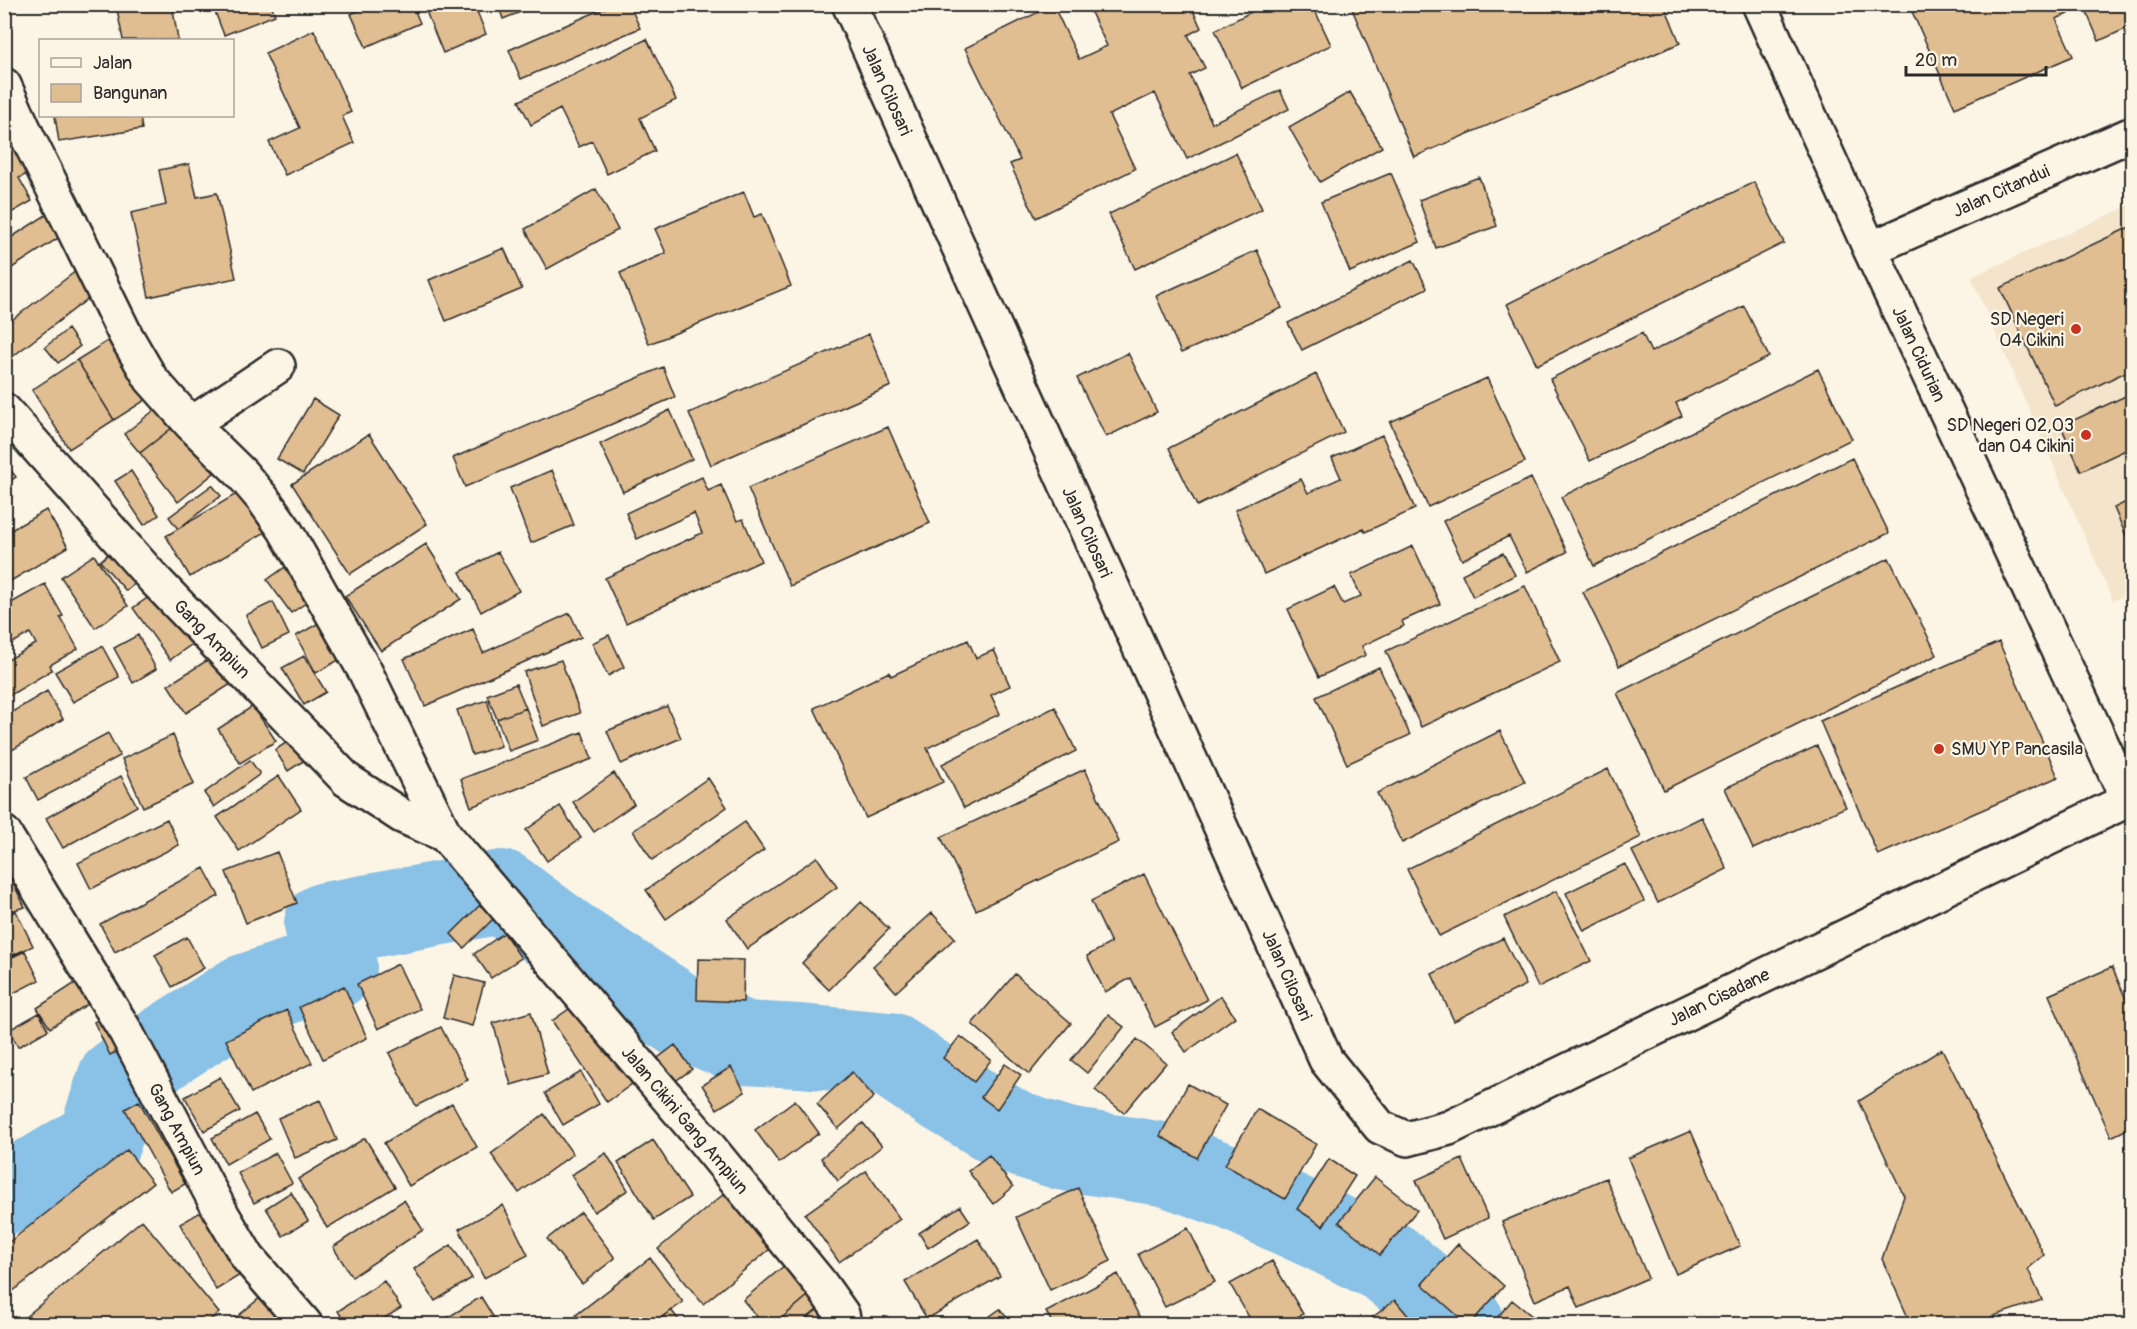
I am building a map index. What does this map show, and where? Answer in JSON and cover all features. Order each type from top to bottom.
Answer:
[{"type":"street","name":"Jalan Cilosari","points":[[849,4],[1326,1060]]},
{"type":"street","name":"Jalan Cidurian","points":[[1759,4],[1870,249],[2130,799]]},
{"type":"street","name":"Gang Ampiun","points":[[4,85],[126,336],[151,379],[191,424],[241,473],[263,499],[285,531],[365,671],[445,835],[518,921]]},
{"type":"street","name":"Jalan Citandui","points":[[1870,249],[2133,134]]},
{"type":"street","points":[[191,424],[278,366]]},
{"type":"street","name":"Gang Ampiun","points":[[4,410],[153,578],[347,780],[402,816],[445,835]]},
{"type":"street","name":"Jalan Cisadane","points":[[1326,1060],[1380,1127],[1407,1139],[1449,1128],[2130,799]]},
{"type":"street","name":"Gang Ampiun","points":[[4,833],[126,1032],[152,1084],[248,1258],[305,1324]]},
{"type":"street","name":"Jalan Cikini Gang Ampiun","points":[[518,921],[701,1137],[820,1283],[842,1314],[844,1324]]},
{"type":"shaded area","name":"SD Negeri 02,03 dan 04 Cikini","points":[[2132,204],[2132,593],[2113,601],[1971,277]]},
{"type":"building","points":[[116,4],[172,4],[178,39],[123,39]]},
{"type":"building","points":[[212,4],[271,4],[275,15],[224,35]]},
{"type":"building","points":[[373,4],[412,4],[420,23],[366,47],[351,14]]},
{"type":"building","points":[[423,4],[474,4],[486,34],[443,53]]},
{"type":"building","points":[[498,4],[541,4],[503,19]]},
{"type":"building","points":[[614,4],[629,4],[640,28],[521,79],[509,50]]},
{"type":"building","points":[[1087,4],[1190,4],[1201,28],[1188,35],[1205,68],[1190,75],[1212,123],[1280,90],[1289,109],[1187,159],[1155,93],[1109,115],[1135,169],[1036,218],[1010,164],[1020,160],[965,48],[1053,5],[1079,59],[1107,46]]},
{"type":"building","points":[[1267,4],[1312,4],[1331,45],[1242,88],[1215,30]]},
{"type":"building","points":[[1350,4],[1664,4],[1680,43],[1414,157]]},
{"type":"building","points":[[1916,4],[1948,4],[1949,7],[1954,4],[2066,4],[2070,13],[2056,19],[2073,56],[1955,108],[1910,7]]},
{"type":"building","points":[[2083,4],[2132,4],[2132,26],[2099,41]]},
{"type":"building","points":[[314,30],[351,112],[342,116],[354,143],[285,175],[269,142],[300,128],[265,53]]},
{"type":"building","points":[[647,39],[676,100],[640,118],[655,151],[607,174],[592,141],[579,147],[560,109],[531,125],[519,101]]},
{"type":"building","points":[[1350,92],[1382,147],[1320,182],[1289,127]]},
{"type":"building","points":[[55,117],[140,117],[142,129],[59,142]]},
{"type":"building","points":[[15,127],[39,168],[19,178],[32,201],[4,217],[4,134]]},
{"type":"building","points":[[1236,153],[1262,209],[1135,269],[1109,214]]},
{"type":"building","points":[[189,164],[197,197],[217,193],[236,278],[149,297],[131,213],[166,205],[159,170]]},
{"type":"building","points":[[1391,173],[1420,242],[1350,272],[1321,202]]},
{"type":"building","points":[[1479,177],[1497,226],[1436,248],[1419,200]]},
{"type":"building","points":[[1754,182],[1784,243],[1537,365],[1507,304]]},
{"type":"building","points":[[596,189],[618,230],[547,269],[525,229]]},
{"type":"building","points":[[744,192],[754,217],[762,214],[791,286],[649,344],[620,273],[666,253],[655,229]]},
{"type":"building","points":[[49,213],[63,235],[4,273],[4,242]]},
{"type":"building","name":"SD Negeri 04 Cikini","points":[[2132,226],[2132,369],[2055,406],[2000,288]]},
{"type":"building","points":[[504,248],[522,289],[446,321],[429,280]]},
{"type":"building","points":[[1257,250],[1282,308],[1181,353],[1156,296]]},
{"type":"building","points":[[1413,260],[1427,288],[1302,350],[1288,323]]},
{"type":"building","points":[[76,271],[94,294],[4,363],[4,326]]},
{"type":"building","points":[[1744,306],[1769,357],[1676,403],[1682,416],[1590,461],[1550,379],[1642,333],[1651,352]]},
{"type":"building","points":[[68,329],[80,346],[58,363],[45,347]]},
{"type":"building","points":[[869,334],[891,386],[711,465],[689,413]]},
{"type":"building","points":[[109,340],[147,399],[114,420],[77,360]]},
{"type":"building","points":[[1128,353],[1157,412],[1106,437],[1077,378]]},
{"type":"building","points":[[77,360],[114,420],[69,449],[32,390]]},
{"type":"building","points":[[663,367],[675,397],[465,487],[453,458]]},
{"type":"building","points":[[1818,369],[1852,439],[1594,566],[1561,497]]},
{"type":"building","points":[[1316,374],[1344,432],[1197,506],[1169,448]]},
{"type":"building","points":[[1487,378],[1525,462],[1428,507],[1390,422]]},
{"type":"building","points":[[2132,393],[2132,447],[2081,471],[2061,426]]},
{"type":"building","points":[[313,399],[339,415],[303,474],[277,459]]},
{"type":"building","points":[[161,405],[177,424],[140,453],[124,434]]},
{"type":"building","points":[[670,410],[692,459],[623,492],[600,444]]},
{"type":"building","points":[[177,424],[214,473],[178,502],[140,453]]},
{"type":"building","points":[[888,427],[930,523],[790,586],[748,488]]},
{"type":"building","points":[[369,434],[427,524],[350,574],[292,484]]},
{"type":"building","points":[[1382,435],[1415,509],[1365,532],[1363,529],[1264,574],[1235,510],[1301,479],[1308,493],[1341,478],[1332,458]]},
{"type":"building","points":[[1852,458],[1889,533],[1619,666],[1583,592]]},
{"type":"building","points":[[4,461],[16,477],[4,485]]},
{"type":"building","points":[[552,470],[574,525],[531,543],[510,488]]},
{"type":"building","points":[[131,471],[159,515],[144,525],[115,481]]},
{"type":"building","points":[[702,477],[708,491],[721,485],[737,521],[743,519],[761,561],[626,623],[605,578],[702,533],[694,513],[637,539],[626,513]]},
{"type":"building","points":[[1531,478],[1567,552],[1527,572],[1509,536],[1462,560],[1443,521]]},
{"type":"building","points":[[212,485],[221,496],[178,529],[169,517]]},
{"type":"building","points":[[248,487],[272,528],[190,577],[166,536]]},
{"type":"building","points":[[2132,499],[2132,549],[2114,508]]},
{"type":"building","points":[[46,510],[68,547],[9,582],[4,575],[4,534]]},
{"type":"building","points":[[426,544],[461,599],[381,651],[345,596]]},
{"type":"building","points":[[118,546],[144,576],[126,591],[100,561]]},
{"type":"building","points":[[1413,546],[1440,604],[1402,621],[1404,626],[1362,646],[1366,655],[1319,677],[1288,609],[1334,587],[1343,604],[1361,596],[1351,575]]},
{"type":"building","points":[[498,552],[519,591],[481,612],[460,572]]},
{"type":"building","points":[[1503,553],[1515,575],[1473,597],[1462,574]]},
{"type":"building","points":[[94,555],[128,606],[95,628],[61,577]]},
{"type":"building","points":[[1889,558],[1937,655],[1664,790],[1617,693]]},
{"type":"building","points":[[295,560],[319,594],[291,613],[267,580]]},
{"type":"building","points":[[45,584],[78,649],[50,665],[52,670],[4,699],[4,662],[36,644],[30,633],[4,648],[4,607]]},
{"type":"building","points":[[1525,586],[1560,662],[1421,727],[1386,651]]},
{"type":"building","points":[[156,592],[192,644],[170,660],[133,608]]},
{"type":"building","points":[[273,602],[289,635],[262,648],[246,615]]},
{"type":"building","points":[[570,613],[581,637],[425,706],[404,659],[473,629],[483,653]]},
{"type":"building","points":[[331,616],[351,653],[316,673],[296,636]]},
{"type":"building","points":[[138,635],[156,669],[133,683],[114,648]]},
{"type":"building","points":[[609,635],[624,667],[608,676],[592,643]]},
{"type":"building","points":[[968,640],[976,658],[994,650],[1010,686],[991,695],[1000,714],[927,748],[943,782],[866,818],[814,708],[889,672],[891,676]]},
{"type":"building","name":"SMU YP Pancasila","points":[[1999,642],[2058,777],[1878,855],[1820,721]]},
{"type":"building","points":[[102,646],[119,677],[73,702],[55,672]]},
{"type":"building","points":[[214,656],[231,684],[186,713],[168,685]]},
{"type":"building","points":[[304,656],[326,692],[304,705],[282,668]]},
{"type":"building","points":[[561,660],[580,713],[543,726],[524,672]]},
{"type":"building","points":[[1379,667],[1410,735],[1347,764],[1316,697]]},
{"type":"building","points":[[516,684],[526,708],[497,719],[487,695]]},
{"type":"building","points":[[47,691],[63,719],[4,755],[4,717]]},
{"type":"building","points":[[487,700],[501,746],[472,755],[457,710]]},
{"type":"building","points":[[253,706],[276,741],[240,763],[218,729]]},
{"type":"building","points":[[667,706],[681,738],[621,764],[607,731]]},
{"type":"building","points":[[1055,707],[1076,751],[964,808],[942,764]]},
{"type":"building","points":[[526,708],[538,740],[509,751],[497,719]]},
{"type":"building","points":[[1500,731],[1525,782],[1402,843],[1377,793]]},
{"type":"building","points":[[582,732],[592,759],[471,807],[461,779]]},
{"type":"building","points":[[108,733],[120,756],[38,800],[26,777]]},
{"type":"building","points":[[173,735],[194,784],[143,807],[122,759]]},
{"type":"building","points":[[295,737],[308,758],[288,771],[275,750]]},
{"type":"building","points":[[1817,746],[1846,807],[1753,849],[1725,788]]},
{"type":"building","points":[[250,760],[260,774],[214,807],[204,793]]},
{"type":"building","points":[[1085,769],[1119,842],[976,910],[941,837]]},
{"type":"building","points":[[1608,769],[1641,837],[1439,936],[1407,869]]},
{"type":"building","points":[[614,773],[634,804],[594,832],[573,802]]},
{"type":"building","points":[[121,776],[137,806],[63,848],[46,818]]},
{"type":"building","points":[[279,776],[301,809],[239,851],[217,817]]},
{"type":"building","points":[[708,778],[727,807],[652,860],[633,831]]},
{"type":"building","points":[[560,806],[581,838],[547,861],[526,830]]},
{"type":"building","points":[[1702,817],[1727,869],[1658,903],[1632,851]]},
{"type":"building","points":[[167,819],[179,845],[91,889],[78,863]]},
{"type":"building","points":[[745,822],[764,850],[666,919],[646,890]]},
{"type":"building","points":[[277,852],[297,903],[246,923],[226,872]]},
{"type":"building","points":[[817,857],[837,887],[747,949],[727,919]]},
{"type":"building","points":[[1625,864],[1644,901],[1584,931],[1566,893]]},
{"type":"building","points":[[4,865],[25,907],[4,913]]},
{"type":"building","points":[[204,868],[219,896],[115,952],[100,924]]},
{"type":"building","points":[[1144,874],[1207,1000],[1155,1027],[1131,978],[1105,992],[1087,956],[1111,943],[1091,901]]},
{"type":"building","points":[[1556,891],[1591,961],[1538,987],[1504,917]]},
{"type":"building","points":[[861,902],[889,929],[829,990],[802,963]]},
{"type":"building","points":[[480,905],[494,918],[464,948],[451,934]]},
{"type":"building","points":[[16,911],[33,946],[4,959],[4,916]]},
{"type":"building","points":[[932,913],[955,938],[896,992],[873,966]]},
{"type":"building","points":[[504,933],[521,958],[491,978],[474,954]]},
{"type":"building","points":[[187,937],[204,968],[172,987],[155,955]]},
{"type":"building","points":[[1503,938],[1526,985],[1454,1021],[1432,974]]},
{"type":"building","points":[[25,951],[39,980],[4,998],[4,961]]},
{"type":"building","points":[[698,959],[744,960],[743,1002],[697,1000]]},
{"type":"building","points":[[398,964],[420,1009],[378,1029],[357,984]]},
{"type":"building","points":[[2112,967],[2132,1013],[2132,1127],[2111,1137],[2049,995]]},
{"type":"building","points":[[1015,974],[1071,1023],[1029,1074],[972,1024]]},
{"type":"building","points":[[454,975],[484,983],[472,1026],[443,1018]]},
{"type":"building","points":[[86,976],[99,997],[50,1028],[37,1008]]},
{"type":"building","points":[[344,986],[367,1038],[323,1059],[299,1007]]},
{"type":"building","points":[[1221,996],[1235,1017],[1186,1052],[1172,1032]]},
{"type":"building","points":[[576,1004],[632,1084],[607,1102],[552,1021]]},
{"type":"building","points":[[287,1010],[312,1063],[251,1093],[226,1040]]},
{"type":"building","points":[[112,1012],[129,1046],[110,1055],[94,1022]]},
{"type":"building","points":[[531,1012],[548,1074],[511,1085],[493,1023]]},
{"type":"building","points":[[39,1013],[48,1030],[18,1047],[9,1030]]},
{"type":"building","points":[[1108,1015],[1124,1027],[1087,1073],[1071,1060]]},
{"type":"building","points":[[441,1027],[468,1080],[416,1106],[389,1053]]},
{"type":"building","points":[[960,1036],[991,1060],[974,1082],[943,1058]]},
{"type":"building","points":[[1137,1039],[1166,1063],[1124,1113],[1095,1090]]},
{"type":"building","points":[[675,1045],[692,1069],[667,1087],[650,1064]]},
{"type":"building","points":[[1942,1049],[2044,1255],[2028,1269],[2042,1300],[1970,1324],[1911,1324],[1882,1259],[1904,1196],[1859,1101]]},
{"type":"building","points":[[1005,1064],[1021,1075],[997,1109],[981,1097]]},
{"type":"building","points":[[731,1067],[745,1092],[717,1109],[702,1085]]},
{"type":"building","points":[[581,1072],[599,1104],[563,1125],[545,1093]]},
{"type":"building","points":[[852,1072],[874,1097],[838,1129],[817,1104]]},
{"type":"building","points":[[220,1077],[240,1111],[204,1131],[185,1097]]},
{"type":"building","points":[[1188,1084],[1226,1105],[1197,1158],[1160,1136]]},
{"type":"building","points":[[320,1100],[337,1140],[295,1158],[278,1118]]},
{"type":"building","points":[[795,1100],[819,1133],[779,1163],[755,1130]]},
{"type":"building","points":[[139,1101],[185,1184],[171,1192],[125,1109]]},
{"type":"building","points":[[452,1103],[477,1147],[409,1186],[384,1143]]},
{"type":"building","points":[[1257,1109],[1316,1144],[1285,1199],[1225,1165]]},
{"type":"building","points":[[255,1114],[270,1139],[226,1164],[212,1138]]},
{"type":"building","points":[[544,1114],[573,1154],[519,1193],[491,1154]]},
{"type":"building","points":[[863,1123],[882,1146],[838,1181],[821,1158]]},
{"type":"building","points":[[1691,1131],[1740,1246],[1676,1274],[1628,1158]]},
{"type":"building","points":[[365,1138],[395,1187],[327,1228],[298,1179]]},
{"type":"building","points":[[653,1140],[690,1197],[654,1220],[618,1163]]},
{"type":"building","points":[[127,1150],[153,1183],[4,1298],[4,1246]]},
{"type":"building","points":[[276,1153],[292,1183],[254,1203],[238,1173]]},
{"type":"building","points":[[606,1153],[628,1190],[594,1212],[571,1175]]},
{"type":"building","points":[[989,1155],[1013,1187],[993,1204],[968,1171]]},
{"type":"building","points":[[1329,1159],[1355,1176],[1323,1226],[1297,1209]]},
{"type":"building","points":[[1462,1159],[1488,1218],[1443,1239],[1416,1180]]},
{"type":"building","points":[[866,1171],[900,1219],[839,1262],[805,1214]]},
{"type":"building","points":[[1375,1177],[1417,1210],[1380,1255],[1339,1222]]},
{"type":"building","points":[[1606,1178],[1648,1278],[1579,1308],[1570,1286],[1535,1301],[1502,1222]]},
{"type":"building","points":[[1078,1188],[1111,1261],[1050,1290],[1016,1217]]},
{"type":"building","points":[[291,1192],[308,1221],[283,1236],[266,1208]]},
{"type":"building","points":[[725,1193],[770,1249],[703,1304],[658,1249]]},
{"type":"building","points":[[404,1200],[423,1230],[352,1277],[333,1247]]},
{"type":"building","points":[[503,1205],[528,1255],[484,1278],[459,1229]]},
{"type":"building","points":[[960,1206],[970,1221],[928,1248],[919,1233]]},
{"type":"building","points":[[204,1210],[240,1275],[216,1290],[180,1224]]},
{"type":"building","points":[[581,1212],[615,1258],[582,1284],[547,1239]]},
{"type":"building","points":[[142,1220],[219,1313],[205,1324],[17,1324]]},
{"type":"building","points":[[1188,1228],[1215,1282],[1165,1307],[1138,1254]]},
{"type":"building","points":[[978,1239],[1000,1276],[927,1319],[905,1282]]},
{"type":"building","points":[[1458,1244],[1504,1286],[1470,1324],[1467,1324],[1422,1284]]},
{"type":"building","points":[[451,1245],[472,1278],[435,1301],[414,1269]]},
{"type":"building","points":[[650,1258],[683,1302],[653,1324],[583,1324],[576,1315]]},
{"type":"building","points":[[1272,1261],[1303,1314],[1284,1324],[1253,1324],[1230,1284]]},
{"type":"building","points":[[785,1265],[809,1295],[775,1324],[763,1324],[743,1300]]},
{"type":"building","points":[[1118,1274],[1143,1324],[1053,1324],[1046,1312]]},
{"type":"building","points":[[384,1281],[401,1308],[375,1324],[346,1324],[338,1311]]},
{"type":"building","points":[[268,1291],[296,1324],[235,1324],[232,1321]]},
{"type":"building","points":[[809,1295],[818,1309],[800,1324],[775,1324]]},
{"type":"building","points":[[481,1297],[494,1318],[483,1324],[437,1324]]},
{"type":"building","points":[[1395,1300],[1415,1324],[1364,1324]]},
{"type":"building","points":[[1512,1300],[1542,1324],[1492,1324]]},
{"type":"building","points":[[818,1309],[831,1324],[800,1324]]},
{"type":"building","points":[[1000,1309],[1012,1324],[979,1324]]},
{"type":"building","points":[[671,1310],[682,1324],[653,1324]]},
{"type":"waterway","points":[[4,1193],[43,1175],[99,1141],[119,1080],[165,1047],[245,996],[335,966],[326,924],[502,892],[575,946],[683,1017],[744,1043],[889,1054],[939,1088],[1014,1133],[1066,1149],[1169,1165],[1232,1188],[1389,1263],[1463,1324]]},
{"type":"place","name":"SD Negeri 04 Cikini","points":[[2076,329]]},
{"type":"place","name":"SD Negeri 02,03 dan 04 Cikini","points":[[2086,435]]},
{"type":"place","name":"SMU YP Pancasila","points":[[1939,749]]}]
